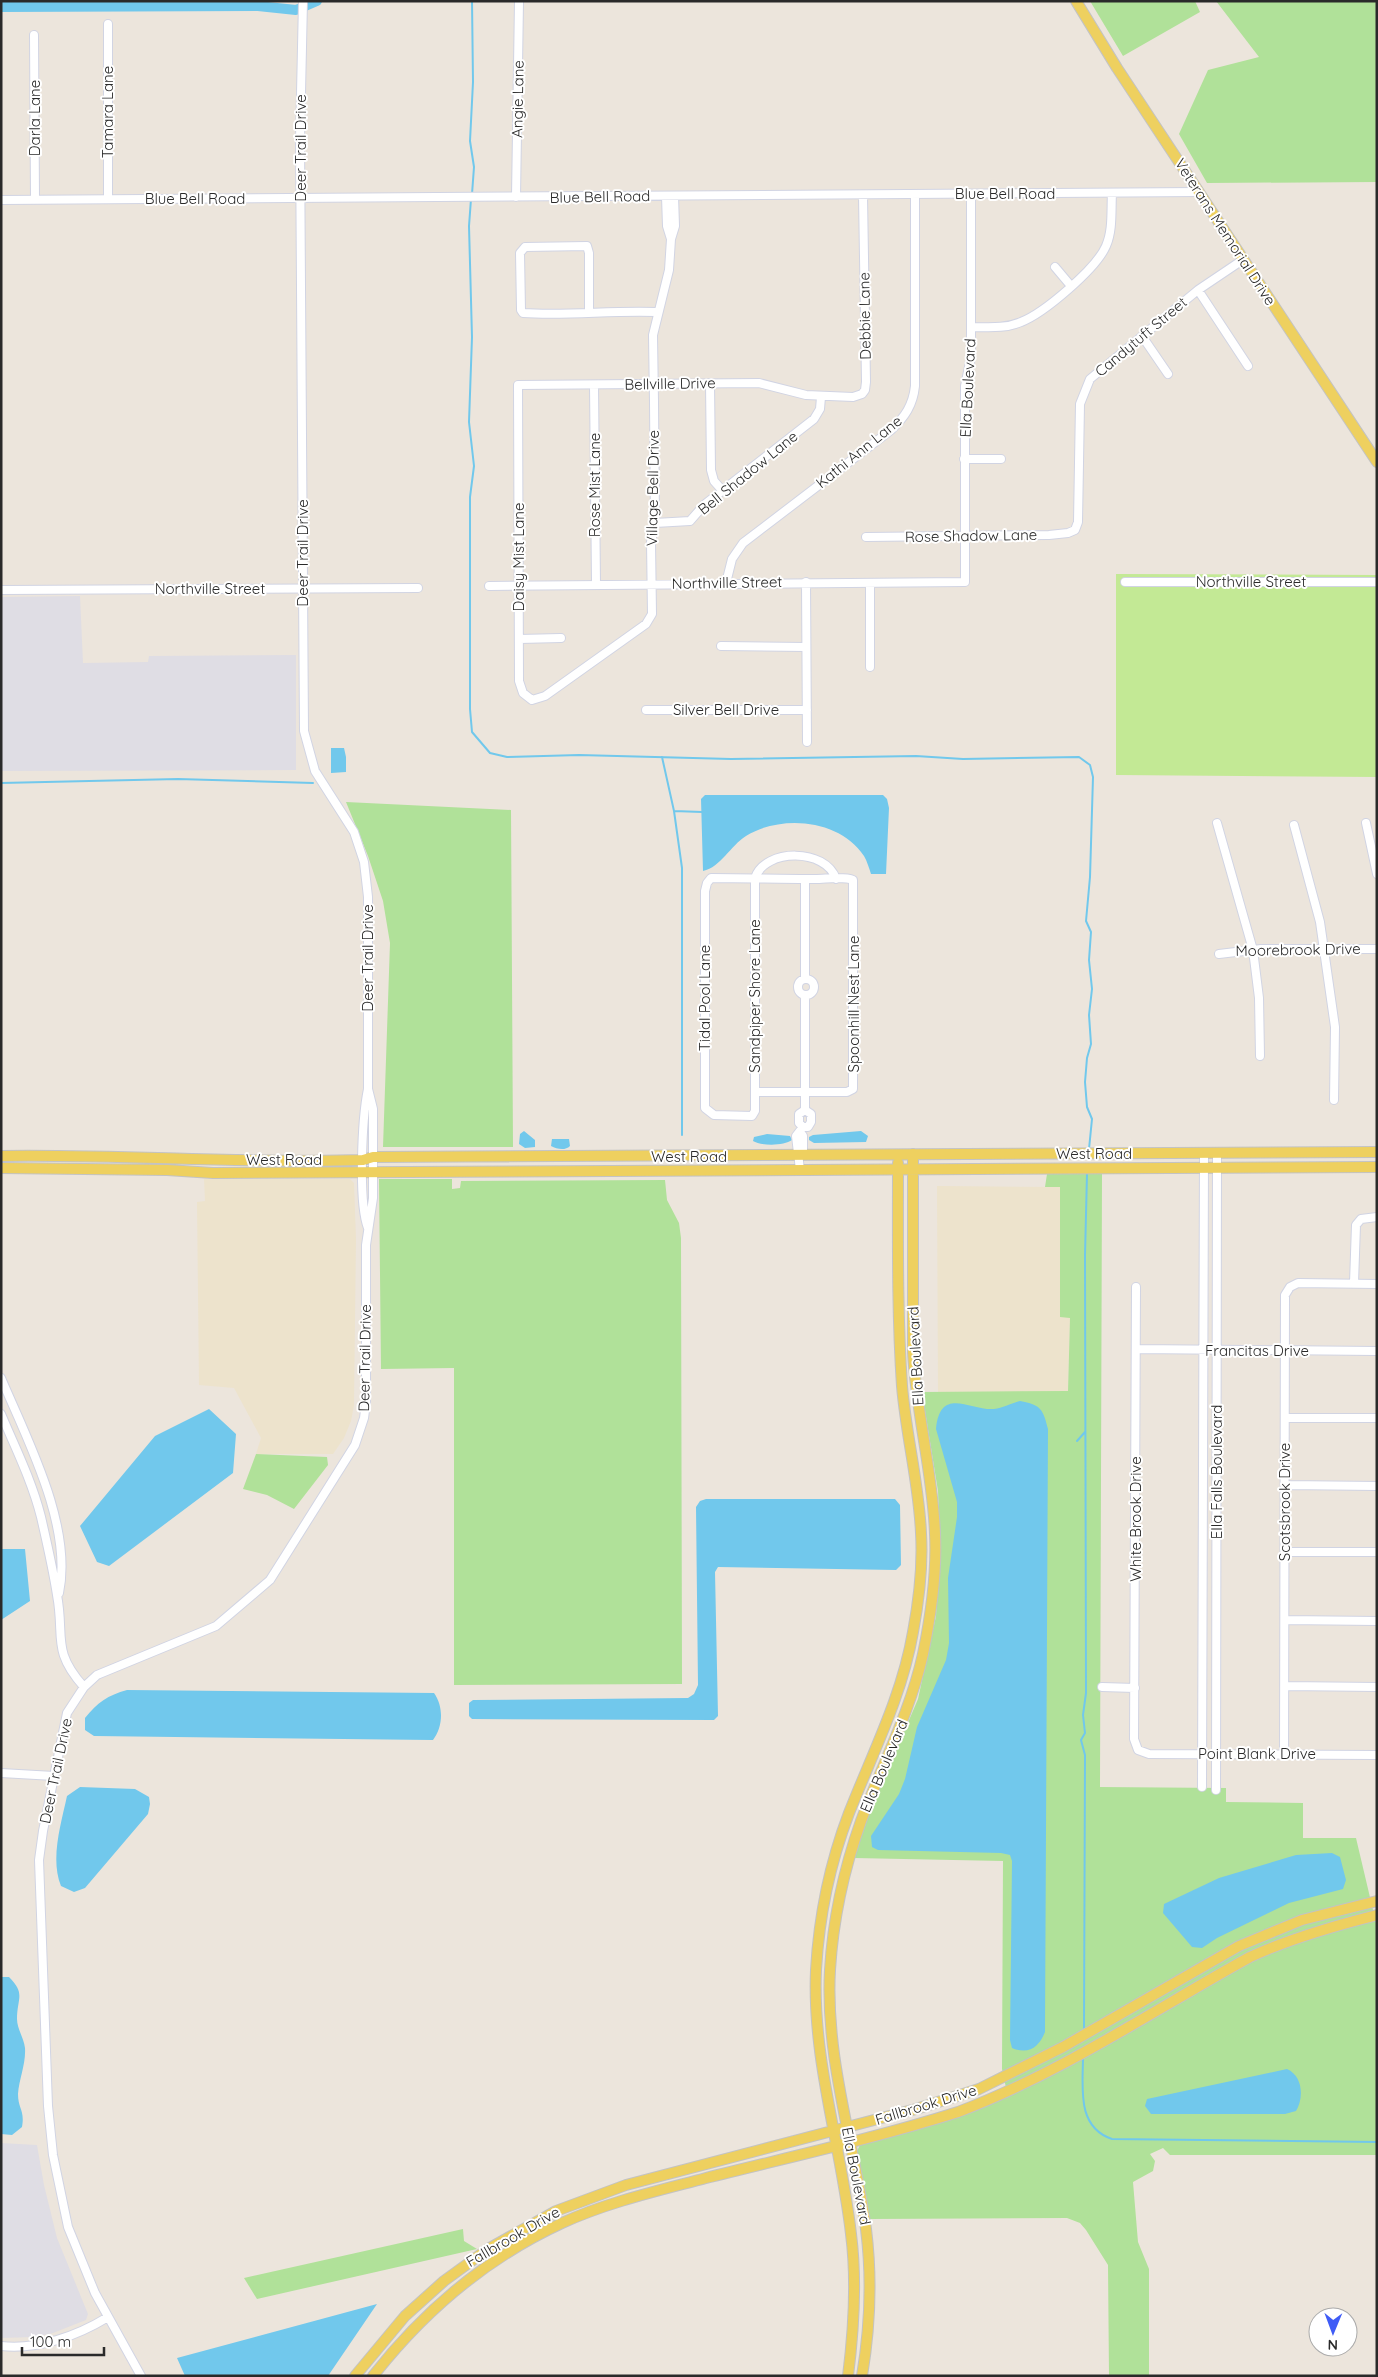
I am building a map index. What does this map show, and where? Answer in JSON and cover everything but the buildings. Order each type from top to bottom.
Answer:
[{"type":"main road","name":"Veterans Memorial Drive","points":[[1076,1],[1116,68],[1377,462]]},
{"type":"main road","name":"West Road","points":[[1,1156],[69,1155],[265,1161],[457,1157],[1377,1152]]},
{"type":"main road","points":[[1324,1153],[1325,1167]]},
{"type":"main road","name":"Ella Boulevard","points":[[862,2376],[867,2338],[870,2283],[866,2230],[833,2048],[830,1994],[831,1961],[840,1895],[853,1846],[911,1700],[922,1656],[931,1607],[936,1551],[935,1526],[915,1382],[912,1286],[913,1154]]},
{"type":"main road","points":[[69,1155],[70,1168]]},
{"type":"main road","name":"Ella Boulevard","points":[[848,2376],[853,2337],[855,2282],[850,2226],[819,2050],[816,1995],[817,1961],[826,1892],[839,1842],[898,1696],[909,1653],[917,1605],[921,1533],[902,1385],[898,1155]]},
{"type":"main road","points":[[457,1157],[457,1171]]},
{"type":"main road","points":[[630,1157],[630,1170]]},
{"type":"main road","points":[[710,1157],[711,1169]]},
{"type":"main road","points":[[167,1170],[168,1159]]},
{"type":"main road","points":[[265,1161],[265,1172]]},
{"type":"main road","name":"West Road","points":[[1,1168],[167,1170],[213,1173],[1377,1167]]},
{"type":"main road","points":[[899,1286],[912,1286]]},
{"type":"main road","points":[[902,1385],[915,1382]]},
{"type":"main road","points":[[917,1605],[931,1607]]},
{"type":"main road","points":[[839,1842],[853,1846]]},
{"type":"main road","name":"Fallbrook Drive","points":[[355,2376],[400,2322],[428,2295],[488,2249],[533,2222],[578,2201],[626,2185],[847,2128],[979,2089],[1067,2044],[1239,1946],[1302,1920],[1377,1902]]},
{"type":"main road","name":"Fallbrook Drive","points":[[373,2376],[415,2326],[437,2305],[496,2260],[539,2235],[583,2214],[630,2198],[933,2120],[984,2102],[1063,2063],[1250,1956],[1279,1943],[1377,1915]]},
{"type":"main road","points":[[1273,1931],[1279,1943]]},
{"type":"main road","points":[[817,1961],[831,1961]]},
{"type":"main road","points":[[1067,2044],[1077,2055]]},
{"type":"main road","points":[[979,2089],[984,2102]]},
{"type":"main road","points":[[855,2282],[870,2283]]},
{"type":"main road","points":[[428,2295],[437,2305]]},
{"type":"street","name":"Deer Trail Drive","points":[[141,2376],[95,2293],[67,2222],[50,2131],[40,1860],[67,1713],[84,1687],[98,1675],[216,1626],[270,1580],[340,1469],[360,1433],[366,1403],[366,1245],[368,1228],[364,1218],[368,1158],[364,1109],[368,1090],[368,897],[364,862],[354,832],[315,771],[304,731],[301,198],[303,1]]},
{"type":"street","name":"Angie Lane","points":[[516,197],[520,1]]},
{"type":"street","name":"Tamara Lane","points":[[108,24],[108,200]]},
{"type":"street","name":"Darla Lane","points":[[34,35],[35,200]]},
{"type":"street","name":"Blue Bell Road","points":[[1,200],[1199,192]]},
{"type":"street","points":[[971,327],[1006,326],[1030,318],[1087,272],[1105,247],[1111,222],[1112,193]]},
{"type":"street","name":"Kathi Ann Lane","points":[[726,584],[732,559],[743,542],[891,430],[910,407],[915,386],[915,194]]},
{"type":"street","name":"Ella Boulevard","points":[[965,582],[965,386],[970,357],[971,327],[971,194]]},
{"type":"street","name":"Debbie Lane","points":[[821,397],[858,396],[865,390],[863,195]]},
{"type":"street","name":"Village Bell Drive","points":[[554,690],[646,624],[652,614],[651,542],[655,523],[653,335],[657,312],[669,270],[671,239],[667,226],[670,196]]},
{"type":"street","points":[[589,312],[589,253],[587,246],[525,247],[520,253],[521,310],[523,312],[589,312],[657,312]]},
{"type":"street","name":"Candytuft Street","points":[[1075,530],[1078,522],[1079,415],[1084,390],[1090,380],[1198,290],[1244,259]]},
{"type":"street","points":[[1055,267],[1071,286]]},
{"type":"street","points":[[1198,290],[1248,366]]},
{"type":"street","points":[[1142,336],[1168,374]]},
{"type":"street","points":[[710,382],[711,470],[714,481],[722,490]]},
{"type":"street","name":"Bellville Drive","points":[[518,385],[759,383],[821,397]]},
{"type":"street","name":"Daisy Mist Lane","points":[[518,385],[519,681],[523,693],[532,700],[539,699],[554,690]]},
{"type":"street","name":"Rose Mist Lane","points":[[594,385],[596,584]]},
{"type":"street","name":"Bell Shadow Lane","points":[[655,523],[690,522],[704,505],[722,490],[814,419],[820,408],[821,397]]},
{"type":"street","points":[[964,459],[1001,459]]},
{"type":"street","name":"Rose Shadow Lane","points":[[866,537],[1061,534],[1075,530]]},
{"type":"street","points":[[806,582],[807,742]]},
{"type":"street","name":"Northville Street","points":[[489,586],[965,582]]},
{"type":"street","name":"Northville Street","points":[[1125,582],[1377,582]]},
{"type":"street","points":[[870,583],[870,667]]},
{"type":"street","name":"Northville Street","points":[[1,590],[418,588]]},
{"type":"street","points":[[519,639],[561,638]]},
{"type":"street","points":[[721,646],[806,647]]},
{"type":"street","name":"Silver Bell Drive","points":[[646,710],[807,710]]},
{"type":"street","points":[[1217,823],[1253,950],[1259,998],[1260,1056]]},
{"type":"street","points":[[1366,823],[1377,874]]},
{"type":"street","points":[[1294,825],[1316,900],[1335,1027],[1334,1100]]},
{"type":"street","points":[[793,856],[819,861],[834,872],[836,879],[805,879],[755,878],[758,869],[770,861],[793,856]]},
{"type":"street","name":"Tidal Pool Lane","points":[[754,1114],[752,1116],[714,1116],[708,1113],[705,1108],[704,891],[711,878],[755,878]]},
{"type":"street","name":"Sandpiper Shore Lane","points":[[754,1114],[755,878]]},
{"type":"street","points":[[805,879],[805,978]]},
{"type":"street","name":"Spoonhill Nest Lane","points":[[755,1092],[847,1092],[853,1089],[853,880],[836,879]]},
{"type":"street","name":"Moorebrook Drive","points":[[1219,954],[1253,950],[1377,949]]},
{"type":"street","points":[[805,978],[799,982],[798,988],[805,995]]},
{"type":"street","points":[[805,978],[811,980],[814,987],[811,993],[805,995]]},
{"type":"street","points":[[800,1170],[800,1155],[796,1151],[796,1136],[801,1130],[799,1114],[805,1110],[805,995]]},
{"type":"street","name":"Ella Falls Boulevard","points":[[1202,1787],[1204,1154]]},
{"type":"street","name":"Ella Falls Boulevard","points":[[1216,1790],[1217,1154]]},
{"type":"street","points":[[1354,1283],[1355,1228],[1361,1219],[1377,1217]]},
{"type":"street","name":"Scotsbrook Drive","points":[[1284,1754],[1285,1295],[1290,1287],[1298,1283],[1377,1284]]},
{"type":"street","name":"White Brook Drive","points":[[1136,1287],[1134,1739],[1138,1750]]},
{"type":"street","name":"Francitas Drive","points":[[1136,1349],[1377,1351]]},
{"type":"street","points":[[1,1378],[48,1492],[62,1558],[62,1576],[58,1598]]},
{"type":"street","points":[[1,1414],[4,1428],[40,1515],[58,1598],[61,1647],[66,1663],[84,1687]]},
{"type":"street","points":[[1285,1418],[1377,1418]]},
{"type":"street","points":[[4,1428],[19,1422]]},
{"type":"street","points":[[1286,1485],[1377,1486]]},
{"type":"street","points":[[1203,1500],[1217,1500]]},
{"type":"street","points":[[1285,1552],[1377,1552]]},
{"type":"street","points":[[1203,1619],[1217,1619]]},
{"type":"street","points":[[1285,1620],[1377,1621]]},
{"type":"street","points":[[1285,1686],[1377,1687]]},
{"type":"street","points":[[1102,1687],[1135,1688]]},
{"type":"street","name":"Point Blank Drive","points":[[1138,1750],[1149,1754],[1377,1755]]},
{"type":"street","points":[[1,1773],[54,1776]]},
{"type":"street","points":[[1,2346],[27,2346],[51,2342],[83,2331],[108,2317]]},
{"type":"shaded area","points":[[80,596],[83,663],[148,662],[149,656],[296,655],[296,770],[1,771],[1,597]]},
{"type":"shaded area","points":[[204,1179],[350,1179],[354,1183],[356,1239],[354,1405],[351,1421],[344,1438],[333,1454],[256,1454],[261,1438],[234,1388],[199,1385],[197,1202],[205,1201]]},
{"type":"shaded area","points":[[937,1186],[1060,1187],[1060,1316],[1070,1317],[1068,1392],[938,1392]]},
{"type":"shaded area","points":[[1,2143],[37,2145],[44,2185],[57,2238],[88,2314],[86,2320],[53,2333],[35,2337],[1,2338]]},
{"type":"green space","points":[[1090,1],[1195,1],[1200,12],[1123,56]]},
{"type":"green space","points":[[1216,1],[1377,1],[1377,182],[1207,183],[1179,134],[1208,70],[1259,57]]},
{"type":"green space","points":[[1116,574],[1377,575],[1377,777],[1116,775]]},
{"type":"green space","points":[[346,802],[511,810],[513,1147],[383,1147],[390,943],[383,901],[368,856]]},
{"type":"green space","points":[[1047,1174],[1102,1174],[1100,1787],[1226,1788],[1226,1802],[1303,1803],[1303,1838],[1356,1838],[1377,1927],[1377,2155],[1170,2155],[1163,2148],[1150,2154],[1155,2161],[1153,2171],[1133,2182],[1138,2242],[1149,2269],[1149,2376],[1109,2376],[1108,2265],[1080,2223],[1067,2218],[869,2219],[857,2151],[861,2143],[944,2122],[1008,2097],[1002,2069],[1003,1861],[854,1858],[869,1814],[918,1699],[936,1616],[940,1540],[938,1491],[922,1392],[1068,1391],[1070,1318],[1060,1317],[1060,1187],[1045,1187]]},
{"type":"green space","points":[[379,1179],[452,1179],[452,1189],[460,1188],[461,1181],[665,1180],[667,1200],[679,1223],[681,1238],[682,1684],[454,1685],[454,1368],[381,1369]]},
{"type":"green space","points":[[256,1454],[327,1457],[328,1465],[294,1509],[267,1495],[243,1489]]},
{"type":"green space","points":[[463,2229],[464,2241],[477,2249],[257,2299],[244,2278]]},
{"type":"water","points":[[331,748],[344,748],[346,772],[331,773]]},
{"type":"water","points":[[705,795],[883,795],[887,799],[889,808],[886,874],[871,874],[864,856],[840,834],[809,824],[792,823],[760,829],[746,836],[720,861],[703,871],[701,799]]},
{"type":"water","points":[[524,1131],[535,1140],[535,1147],[525,1148],[519,1144],[520,1134]]},
{"type":"water","points":[[861,1131],[868,1136],[866,1142],[814,1143],[809,1140],[809,1137],[813,1135]]},
{"type":"water","points":[[767,1134],[790,1136],[792,1140],[772,1145],[753,1141],[754,1137]]},
{"type":"water","points":[[552,1139],[569,1139],[570,1146],[558,1149],[551,1146]]},
{"type":"water","points":[[1020,1401],[1033,1404],[1040,1409],[1048,1429],[1045,2032],[1036,2046],[1023,2051],[1012,2048],[1010,2040],[1012,1861],[1010,1855],[1001,1853],[878,1850],[872,1847],[871,1836],[899,1794],[905,1779],[917,1727],[946,1660],[949,1643],[948,1578],[957,1517],[957,1502],[936,1429],[939,1416],[944,1408],[950,1404],[958,1403],[994,1409]]},
{"type":"water","points":[[209,1409],[236,1434],[233,1473],[109,1566],[97,1562],[80,1526],[155,1436]]},
{"type":"water","points":[[706,1499],[895,1499],[900,1505],[901,1565],[896,1570],[718,1567],[715,1572],[718,1716],[714,1720],[472,1719],[469,1716],[469,1703],[473,1700],[688,1698],[694,1694],[698,1685],[696,1507],[700,1501]]},
{"type":"water","points":[[1,1549],[25,1549],[30,1601],[1,1620]]},
{"type":"water","points":[[127,1690],[434,1693],[439,1704],[441,1717],[439,1729],[433,1740],[94,1736],[85,1730],[85,1718],[94,1708],[114,1694]]},
{"type":"water","points":[[80,1787],[135,1789],[149,1797],[150,1804],[148,1814],[85,1888],[74,1892],[61,1886],[56,1864],[56,1853],[67,1796]]},
{"type":"water","points":[[1332,1853],[1340,1857],[1346,1880],[1343,1889],[1289,1903],[1217,1938],[1202,1948],[1192,1947],[1163,1913],[1164,1904],[1219,1878],[1296,1855]]},
{"type":"water","points":[[1,1977],[9,1977],[19,1992],[17,2023],[25,2048],[18,2094],[23,2117],[22,2127],[12,2135],[1,2134]]},
{"type":"water","points":[[1287,2069],[1292,2072],[1299,2082],[1301,2094],[1296,2111],[1285,2114],[1151,2114],[1145,2106],[1147,2099]]},
{"type":"water","points":[[377,2304],[328,2376],[185,2376],[177,2358]]},
{"type":"waterway","points":[[1,7],[258,6],[296,10],[317,1]]},
{"type":"waterway","points":[[472,1],[473,82],[470,141],[474,167],[472,194]]},
{"type":"waterway","points":[[471,199],[469,226],[472,337],[469,422],[474,466],[470,497],[470,709],[472,732],[490,753],[507,757],[579,755],[731,759],[916,756],[963,759],[1079,757],[1090,765],[1093,777],[1090,877],[1086,921],[1091,932],[1089,960],[1092,989],[1089,1015],[1091,1044],[1087,1058],[1085,1082],[1087,1107],[1092,1119],[1089,1149]]},
{"type":"waterway","points":[[662,757],[674,811],[682,868],[682,1135]]},
{"type":"waterway","points":[[1,783],[178,779],[313,783]]},
{"type":"waterway","points":[[674,811],[702,812]]},
{"type":"waterway","points":[[1084,2030],[1085,1755],[1081,1740],[1085,1733],[1083,1715],[1086,1693],[1085,1255],[1087,1174]]},
{"type":"waterway","points":[[1077,1441],[1085,1432]]},
{"type":"waterway","points":[[1083,2057],[1083,2093],[1087,2116],[1100,2133],[1112,2139],[1377,2142]]}]
